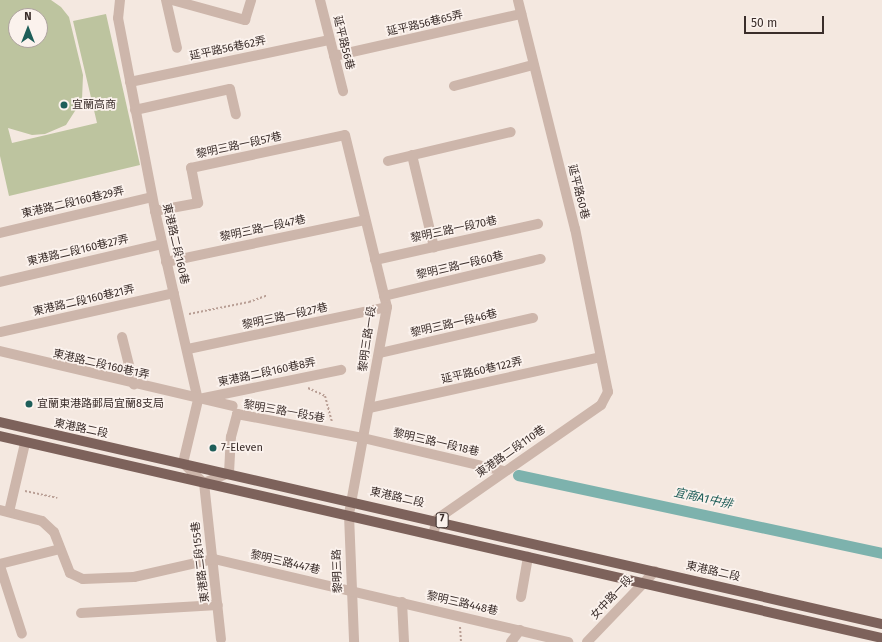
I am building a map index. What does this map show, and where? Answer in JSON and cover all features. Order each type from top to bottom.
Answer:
[{"type":"main road","name":"東港路二段","points":[[0,422],[437,519],[882,624]]},
{"type":"main road","name":"7","points":[[0,436],[25,443],[349,515],[882,638]]},
{"type":"street","name":"東港路二段160巷","points":[[120,0],[118,18],[135,110],[162,244],[180,315],[198,400],[183,463]]},
{"type":"street","points":[[166,0],[177,48]]},
{"type":"street","points":[[172,0],[190,2],[245,20],[251,0]]},
{"type":"street","name":"延平路56巷","points":[[320,0],[343,91]]},
{"type":"street","name":"延平路60巷","points":[[518,0],[532,66],[575,229],[608,392]]},
{"type":"street","name":"延平路56巷65弄","points":[[334,56],[521,14]]},
{"type":"street","name":"延平路56巷62弄","points":[[130,82],[330,40]]},
{"type":"street","points":[[454,86],[532,66]]},
{"type":"street","points":[[135,110],[230,89],[236,114]]},
{"type":"street","points":[[388,161],[511,132]]},
{"type":"street","name":"黎明三路一段57巷","points":[[155,211],[198,203],[191,168],[346,135]]},
{"type":"street","name":"黎明三路一段","points":[[346,135],[365,220],[387,307],[354,500]]},
{"type":"street","points":[[412,155],[434,246]]},
{"type":"street","name":"東港路二段160巷29弄","points":[[0,233],[152,197]]},
{"type":"street","name":"黎明三路一段47巷","points":[[166,262],[365,220]]},
{"type":"street","name":"黎明三路一段70巷","points":[[375,260],[538,224]]},
{"type":"street","name":"東港路二段160巷27弄","points":[[0,282],[162,244]]},
{"type":"street","name":"黎明三路一段60巷","points":[[384,296],[541,259]]},
{"type":"street","name":"東港路二段160巷21弄","points":[[0,332],[174,293]]},
{"type":"street","name":"黎明三路一段27巷","points":[[188,350],[387,307]]},
{"type":"street","name":"黎明三路一段46巷","points":[[380,352],[533,318]]},
{"type":"street","points":[[122,337],[134,385]]},
{"type":"street","name":"東港路二段160巷1弄","points":[[0,351],[134,385],[198,400],[233,406]]},
{"type":"street","name":"延平路60巷122弄","points":[[369,408],[600,357]]},
{"type":"street","name":"東港路二段160巷8弄","points":[[198,400],[341,370]]},
{"type":"street","name":"東港路二段110巷","points":[[437,519],[601,405],[608,392]]},
{"type":"street","name":"黎明三路一段5巷","points":[[229,473],[231,437],[237,414],[364,438]]},
{"type":"street","name":"黎明三路一段18巷","points":[[364,438],[504,471]]},
{"type":"street","points":[[25,443],[14,488],[4,511],[42,521],[54,532],[70,573],[83,579],[134,577],[214,559]]},
{"type":"street","points":[[183,463],[204,483],[229,473]]},
{"type":"street","name":"東港路二段155巷","points":[[204,483],[214,559],[222,639]]},
{"type":"street","name":"黎明三路","points":[[354,500],[349,515],[350,590],[354,642]]},
{"type":"street","points":[[433,535],[437,519]]},
{"type":"street","points":[[22,634],[0,565],[60,549]]},
{"type":"street","points":[[521,597],[528,557]]},
{"type":"street","name":"黎明三路447巷","points":[[214,559],[350,590]]},
{"type":"street","name":"女中路一段","points":[[587,642],[641,583],[655,571]]},
{"type":"street","name":"黎明三路448巷","points":[[350,590],[568,642]]},
{"type":"street","points":[[402,602],[404,642]]},
{"type":"street","points":[[81,613],[218,605]]},
{"type":"street","points":[[511,642],[520,630]]},
{"type":"path","points":[[180,315],[249,302],[268,295]]},
{"type":"path","points":[[294,380],[325,396],[334,433]]},
{"type":"path","points":[[14,488],[57,498]]},
{"type":"path","points":[[460,616],[461,642]]},
{"type":"green space","name":"宜蘭高商","points":[[0,0],[51,0],[61,7],[69,17],[83,75],[82,100],[66,125],[45,134],[32,135],[8,128],[12,143],[97,123],[73,21],[106,14],[140,165],[9,196],[0,156]]},
{"type":"waterway","name":"宜商A1中排","points":[[518,475],[882,553]]},
{"type":"place","name":"宜蘭高商","points":[[64,105]]},
{"type":"place","name":"宜蘭東港路郵局宜蘭8支局","points":[[29,404]]},
{"type":"place","name":"7-Eleven","points":[[213,448]]}]
